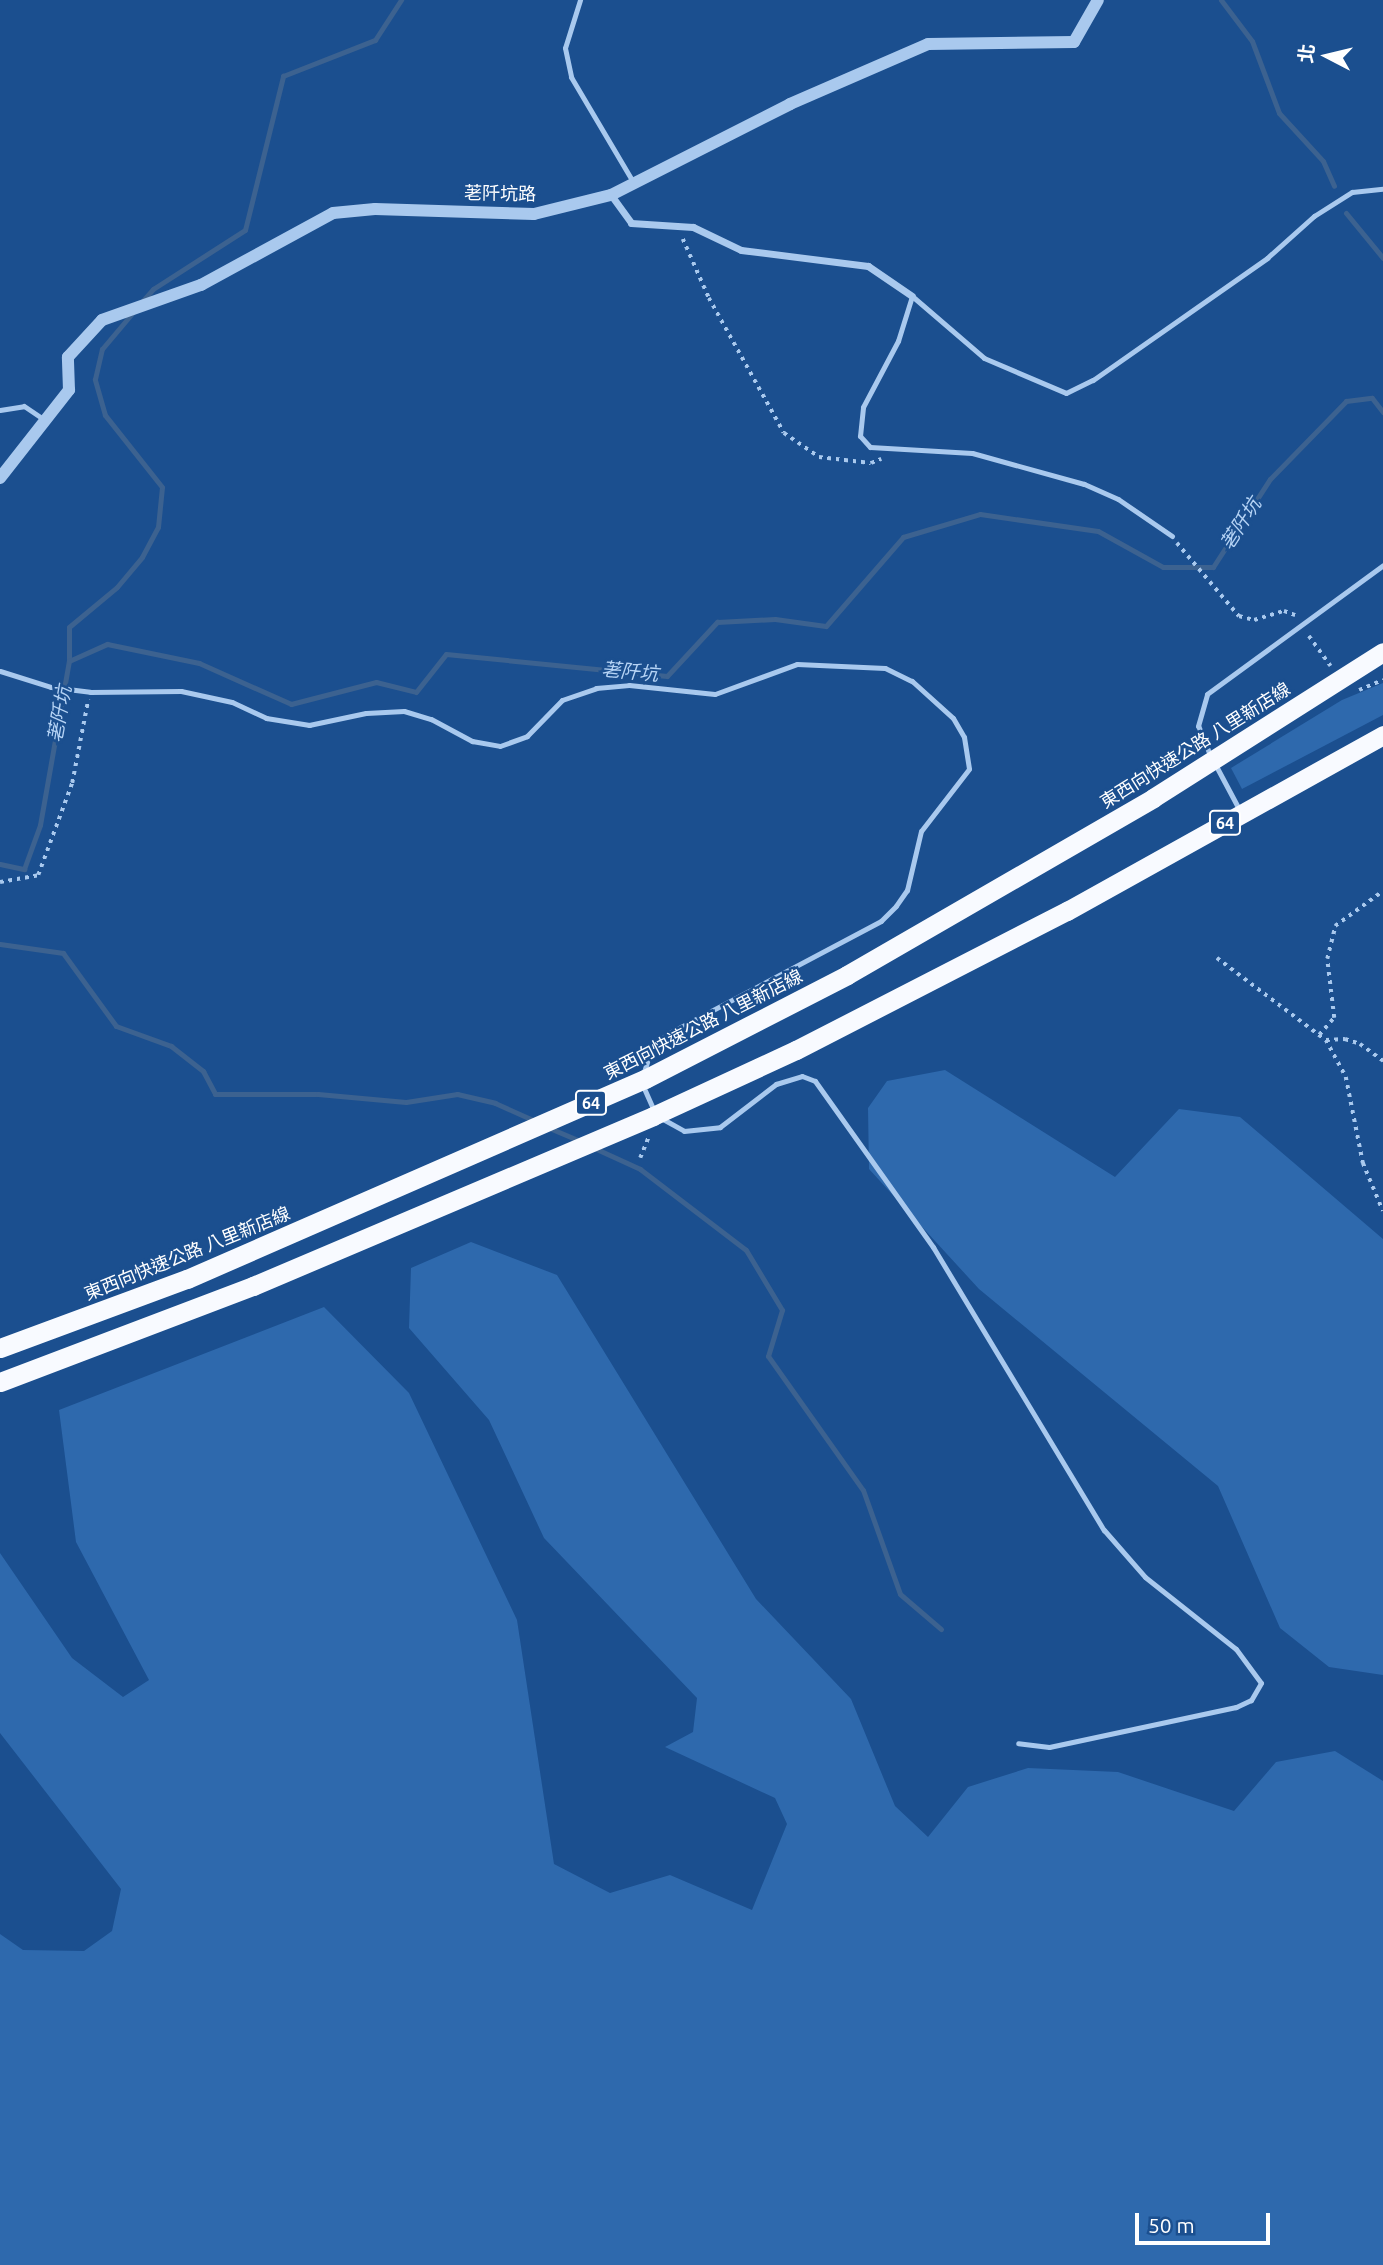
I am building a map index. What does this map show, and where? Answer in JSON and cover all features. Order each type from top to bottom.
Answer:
[{"type":"highway","name":"東西向快速公路 八里新店線","points":[[0,1348],[187,1279],[657,1073],[847,975],[1129,811],[1383,652]]},
{"type":"highway","name":"64","points":[[0,1381],[253,1286],[653,1116],[796,1050],[1067,911],[1383,735]]},
{"type":"street","name":"荖阡坑路","points":[[0,478],[69,390],[68,357],[77,344],[102,320],[151,305],[201,285],[333,213],[375,209],[534,214],[611,195],[790,104],[928,44],[1074,42],[1098,0]]},
{"type":"street","points":[[611,195],[631,223],[703,230],[741,250],[868,266],[912,296]]},
{"type":"lane","points":[[580,0],[565,48],[571,77],[635,185]]},
{"type":"lane","points":[[1172,536],[1118,499],[1084,484],[972,453],[870,447],[860,436],[859,424],[863,407],[898,341],[912,296],[984,358],[1066,393],[1093,380],[1266,258],[1314,216],[1352,192],[1383,189]]},
{"type":"lane","points":[[0,410],[24,405],[45,420]]},
{"type":"lane","points":[[1242,814],[1202,741],[1199,710],[1206,694],[1383,565]]},
{"type":"lane","points":[[0,671],[51,687],[86,691],[181,691],[232,702],[265,718],[309,725],[366,713],[404,711],[431,719],[471,741],[500,746],[527,736],[562,700],[580,692],[629,685],[715,694],[779,667],[810,664],[892,671],[912,681],[953,718],[964,737],[969,769],[921,831],[909,882],[896,906],[881,921],[666,1035],[651,1049],[643,1065],[643,1089],[651,1108],[666,1123],[684,1131],[704,1131],[720,1127],[790,1077],[815,1081],[933,1247],[1104,1530],[1145,1577],[1236,1649],[1261,1683],[1251,1700],[1236,1707],[1049,1747],[1018,1743]]},
{"type":"path","points":[[678,227],[709,298],[784,433],[819,457],[871,463],[902,450]]},
{"type":"path","points":[[1172,536],[1239,617],[1254,620],[1284,611],[1295,615]]},
{"type":"path","points":[[0,882],[38,875],[72,783],[86,691]]},
{"type":"path","points":[[1319,1035],[1334,1018],[1327,959],[1335,926],[1383,891]]},
{"type":"path","points":[[1217,958],[1326,1040],[1346,1077],[1363,1163],[1383,1211]]},
{"type":"path","points":[[1326,1040],[1345,1039],[1360,1044],[1383,1061]]},
{"type":"shaded area","points":[[1383,683],[1383,715],[1242,789],[1231,768],[1342,700]]},
{"type":"shaded area","points":[[945,1070],[1115,1177],[1179,1109],[1240,1117],[1383,1239],[1383,1675],[1329,1667],[1280,1628],[1218,1486],[979,1289],[869,1169],[868,1108],[887,1081]]},
{"type":"shaded area","points":[[471,1242],[557,1275],[756,1599],[851,1699],[895,1806],[928,1837],[968,1787],[1028,1768],[1118,1772],[1234,1811],[1276,1762],[1335,1751],[1383,1781],[1383,2265],[0,2265],[0,1934],[23,1950],[84,1951],[112,1931],[121,1889],[0,1733],[0,1553],[72,1658],[123,1697],[149,1680],[76,1542],[59,1410],[324,1307],[409,1393],[517,1620],[554,1864],[610,1893],[670,1875],[752,1910],[787,1824],[775,1798],[665,1747],[693,1732],[697,1698],[544,1538],[489,1420],[409,1328],[411,1268]]},
{"type":"waterway","points":[[140,304],[153,289],[245,230],[283,76],[375,40],[401,0]]},
{"type":"waterway","points":[[1221,0],[1252,41],[1279,113],[1323,161],[1334,186]]},
{"type":"waterway","points":[[1346,213],[1383,258]]},
{"type":"waterway","points":[[69,661],[69,627],[117,587],[142,557],[158,527],[162,487],[105,415],[95,379],[102,349],[134,311]]},
{"type":"waterway","name":"荖阡坑","points":[[0,864],[24,869],[40,825],[69,661],[107,644],[199,663],[291,704],[376,682],[416,692],[446,654],[667,676],[717,622],[775,619],[826,626],[903,537],[980,514],[1098,531],[1163,567],[1213,567],[1270,479],[1346,401],[1372,398],[1383,412]]},
{"type":"waterway","points":[[0,944],[63,953],[116,1026],[171,1046],[203,1071],[215,1094],[318,1094],[406,1102],[457,1094],[495,1103],[535,1121]]},
{"type":"waterway","points":[[547,1127],[580,1141]]},
{"type":"waterway","points":[[592,1147],[640,1169],[746,1250],[782,1310],[768,1356],[863,1490],[900,1594],[941,1629]]}]
